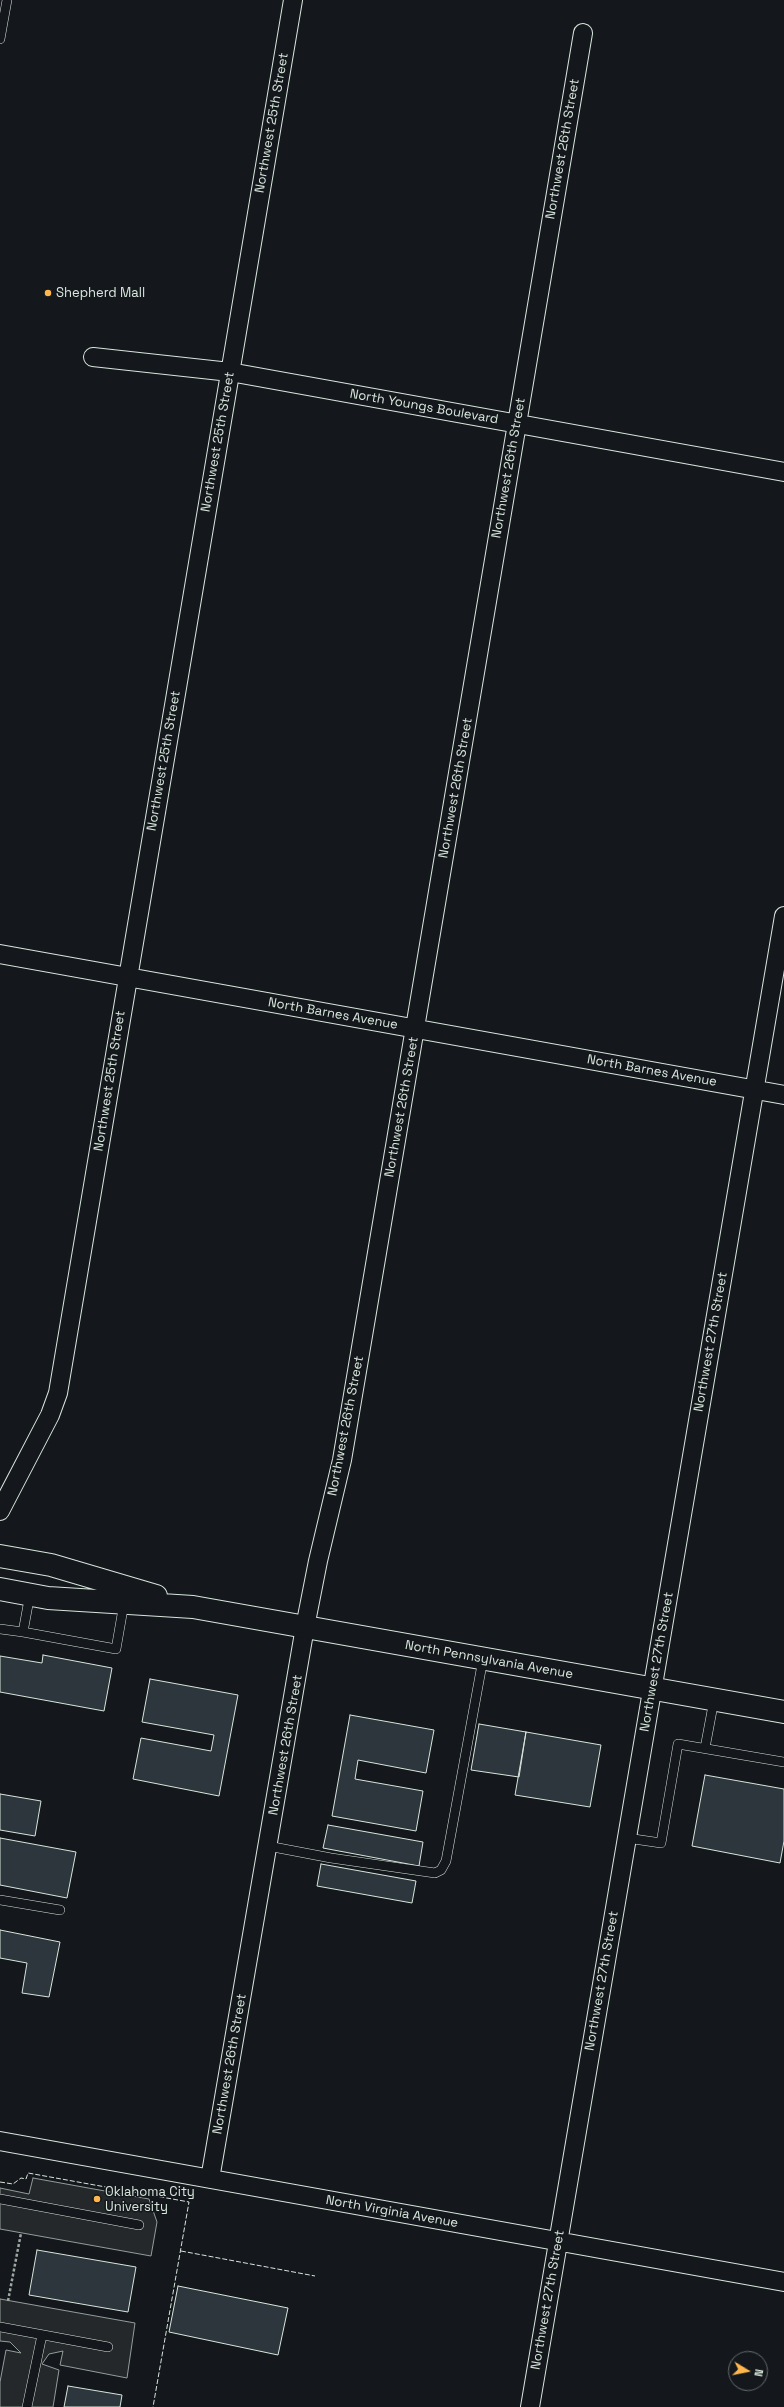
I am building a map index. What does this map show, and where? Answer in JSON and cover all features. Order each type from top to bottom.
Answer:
[{"type":"main road","name":"North Pennsylvania Avenue","points":[[0,1556],[52,1565],[193,1607],[784,1712]]},
{"type":"main road","name":"North Pennsylvania Avenue","points":[[0,1589],[30,1594],[124,1603],[193,1607]]},
{"type":"street","name":"Northwest 25th Street","points":[[0,1511],[50,1415],[58,1393],[293,0]]},
{"type":"street","name":"Northwest 26th Street","points":[[210,2179],[305,1627],[318,1561],[342,1460],[583,34]]},
{"type":"street","name":"North Youngs Boulevard","points":[[93,356],[230,372],[784,472]]},
{"type":"street","name":"Northwest 27th Street","points":[[530,2407],[784,916]]},
{"type":"street","name":"North Barnes Avenue","points":[[0,954],[784,1095]]},
{"type":"street","name":"North Virginia Avenue","points":[[0,2141],[784,2282]]},
{"type":"lane","points":[[0,39],[7,0]]},
{"type":"lane","points":[[23,1632],[30,1594]]},
{"type":"lane","points":[[0,1629],[116,1649],[124,1603]]},
{"type":"lane","points":[[268,1846],[331,1858],[435,1873],[441,1870],[446,1861],[483,1659]]},
{"type":"lane","points":[[705,1748],[714,1700]]},
{"type":"lane","points":[[626,1838],[661,1843],[678,1744],[784,1762]]},
{"type":"lane","points":[[0,1900],[60,1910]]},
{"type":"lane","points":[[0,2199],[139,2225]]},
{"type":"lane","points":[[0,2327],[108,2347]]},
{"type":"lane","points":[[27,2407],[42,2335]]},
{"type":"path","points":[[8,2301],[21,2233]]},
{"type":"shaded area","points":[[33,2178],[149,2199],[157,2222],[151,2256],[0,2229],[0,2188],[29,2194]]},
{"type":"shaded area","points":[[0,2299],[135,2323],[127,2378],[60,2365],[63,2351],[49,2354],[42,2364],[59,2370],[53,2407],[0,2407],[0,2382],[6,2350],[21,2353],[10,2342],[0,2341]]},
{"type":"building","points":[[43,1655],[112,1668],[104,1711],[0,1692],[0,1656],[42,1663]]},
{"type":"building","points":[[150,1679],[238,1695],[219,1796],[133,1779],[141,1738],[211,1751],[214,1735],[142,1722]]},
{"type":"building","points":[[350,1715],[434,1730],[426,1773],[358,1760],[355,1779],[423,1791],[416,1831],[332,1816]]},
{"type":"building","points":[[479,1724],[526,1732],[519,1777],[471,1770]]},
{"type":"building","points":[[526,1732],[601,1745],[590,1807],[515,1795]]},
{"type":"building","points":[[705,1775],[784,1789],[784,1841],[780,1863],[692,1846]]},
{"type":"building","points":[[0,1794],[41,1801],[35,1836],[0,1830]]},
{"type":"building","points":[[328,1825],[423,1842],[419,1866],[323,1848]]},
{"type":"building","points":[[0,1838],[76,1852],[67,1898],[0,1885]]},
{"type":"building","points":[[321,1864],[416,1881],[412,1903],[317,1886]]},
{"type":"building","points":[[0,1930],[60,1942],[49,1997],[22,1993],[27,1963],[0,1958]]},
{"type":"building","points":[[37,2250],[136,2267],[128,2312],[29,2295]]},
{"type":"building","points":[[178,2286],[288,2308],[278,2355],[169,2332]]},
{"type":"building","points":[[68,2386],[122,2395],[120,2407],[64,2407]]},
{"type":"fence","points":[[0,2182],[13,2184],[21,2178],[26,2179],[28,2173],[189,2202],[153,2407]]},
{"type":"fence","points":[[181,2251],[315,2276]]},
{"type":"place","name":"Shepherd Mall","points":[[48,293]]},
{"type":"place","name":"Oklahoma City University","points":[[97,2199]]}]
